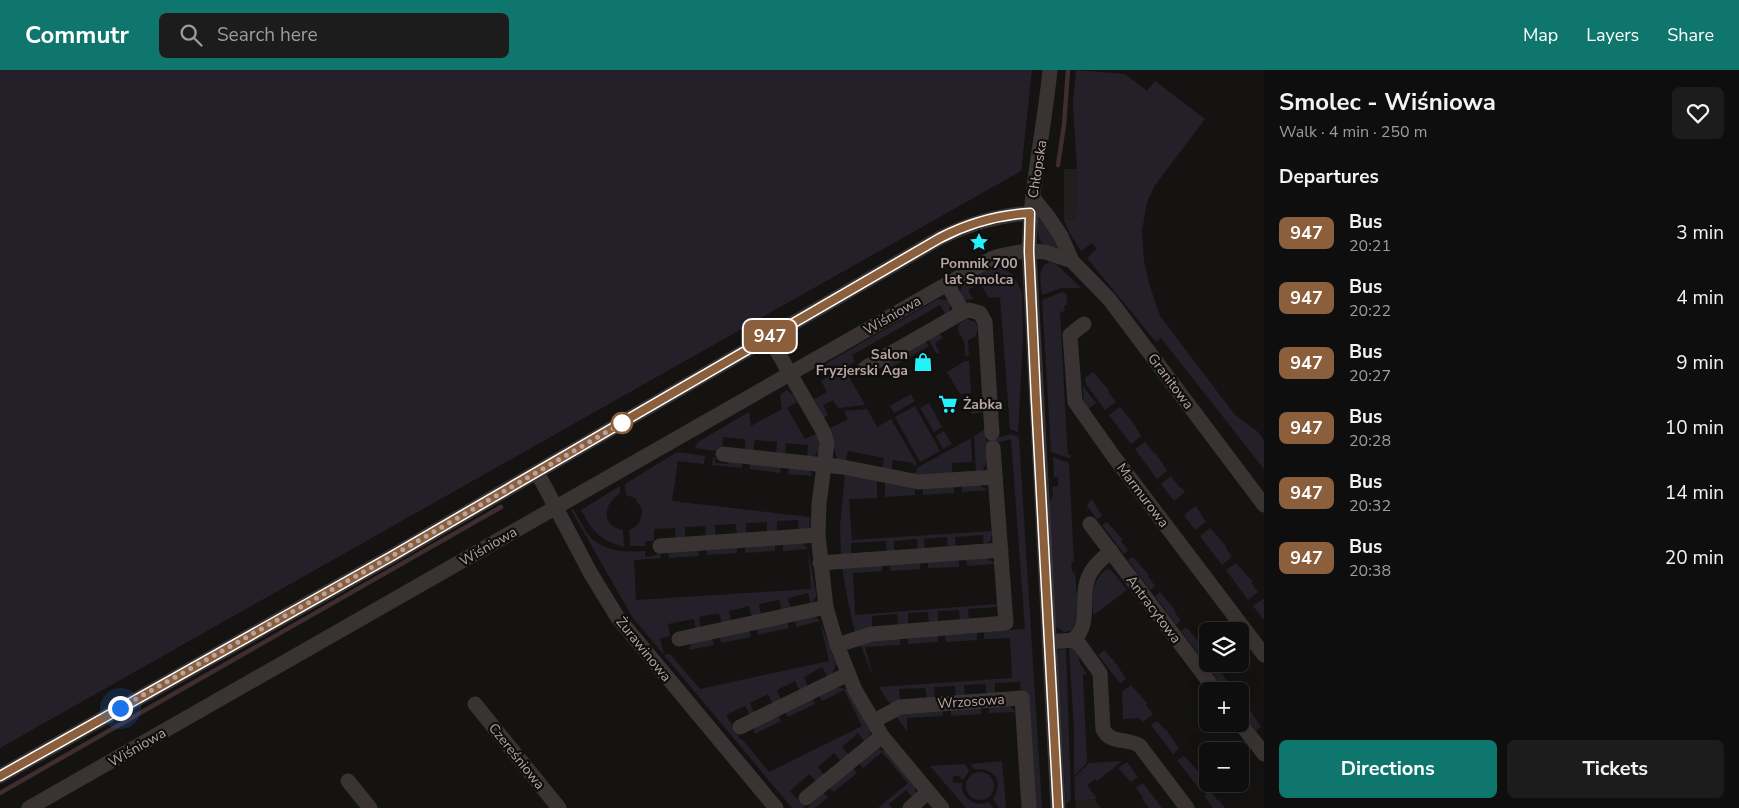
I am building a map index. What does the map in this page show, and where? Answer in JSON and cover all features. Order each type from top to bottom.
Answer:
[{"type":"street","name":"Chłopska","points":[[1050,70],[1025,252],[1058,808]]},
{"type":"street","name":"Granitowa","points":[[1032,205],[1049,218],[1072,261],[1114,306],[1264,505]]},
{"type":"street","points":[[0,776],[392,556],[940,238],[961,228],[1032,205]]},
{"type":"street","name":"Granitowa","points":[[1025,252],[1046,252],[1072,261]]},
{"type":"street","name":"Wiśniowa","points":[[29,808],[962,275],[999,256],[1025,252]]},
{"type":"street","points":[[947,284],[963,312]]},
{"type":"street","points":[[865,368],[963,312],[975,310],[980,313],[985,322],[992,433]]},
{"type":"street","name":"Marmurowa","points":[[1084,324],[1070,335],[1075,402],[1118,463],[1264,655]]},
{"type":"street","points":[[769,337],[823,431],[827,443],[818,535],[826,607],[837,645],[855,690],[882,736],[942,808]]},
{"type":"street","points":[[837,645],[872,634],[1006,623],[993,448]]},
{"type":"street","points":[[723,454],[843,467],[919,482],[995,477]]},
{"type":"street","name":"Żurawinowa","points":[[537,472],[591,574],[618,618],[776,808]]},
{"type":"street","name":"Antracytowa","points":[[1090,524],[1209,682]]},
{"type":"street","points":[[660,546],[818,535]]},
{"type":"street","points":[[820,563],[1000,550]]},
{"type":"street","points":[[1073,640],[1080,632],[1085,613],[1085,593],[1089,575],[1094,567],[1110,551]]},
{"type":"street","points":[[679,640],[826,607]]},
{"type":"street","points":[[1049,642],[1073,640],[1080,645],[1100,672],[1103,729],[1106,734],[1115,740],[1132,741],[1138,744],[1187,808]]},
{"type":"street","points":[[740,727],[848,674]]},
{"type":"street","name":"Wrzosowa","points":[[874,721],[900,706],[1022,698],[1029,808]]},
{"type":"street","name":"Czereśniowa","points":[[475,704],[559,808]]},
{"type":"street","points":[[1248,732],[1264,754]]},
{"type":"street","points":[[806,798],[882,736]]},
{"type":"street","points":[[348,781],[370,808]]},
{"type":"street","points":[[910,808],[928,792]]},
{"type":"shaded area","points":[[0,70],[1032,70],[1021,171],[0,748]]},
{"type":"shaded area","points":[[1076,70],[1125,74],[1147,91],[1155,81],[1205,119],[1155,185],[1147,202],[1142,231],[1144,261],[1150,287],[1160,316],[1235,415],[1258,432],[1264,441],[1264,469],[1161,338],[1156,342],[1087,258],[1097,249],[1092,243],[1081,251],[1069,232],[1064,220],[1076,219],[1077,169],[1073,103]]},
{"type":"shaded area","points":[[1064,169],[1077,169],[1076,219],[1064,220]]},
{"type":"shaded area","points":[[1041,218],[1048,223],[1058,247],[1056,249],[1045,245],[1038,235],[1038,219]]},
{"type":"shaded area","points":[[1050,262],[1056,264],[1081,288],[1061,288],[1042,295],[1041,271]]},
{"type":"shaded area","points":[[998,268],[1012,274],[1022,292],[1023,339],[1018,432],[1010,429],[1000,297],[989,298],[980,283],[968,290],[973,299],[965,300],[960,294],[962,284],[989,269]]},
{"type":"shaded area","points":[[1062,292],[1066,294],[1067,305],[1064,305],[1065,311],[1060,312],[1067,443],[1068,455],[1071,455],[1071,458],[1051,452],[1042,300]]},
{"type":"shaded area","points":[[938,299],[948,300],[950,304],[949,312],[946,315],[940,305],[852,355],[855,362],[844,368],[865,405],[838,408],[833,400],[823,405],[828,415],[823,418],[813,400],[827,392],[821,381],[830,375],[825,364]]},
{"type":"shaded area","points":[[967,319],[975,322],[978,327],[976,336],[968,340],[969,355],[965,356],[963,339],[958,329],[959,324]]},
{"type":"shaded area","points":[[940,334],[943,338],[935,343],[940,353],[937,354],[928,339]]},
{"type":"shaded area","points":[[925,341],[929,346],[887,370],[884,364]]},
{"type":"shaded area","points":[[965,361],[969,361],[971,393],[960,394],[947,372]]},
{"type":"shaded area","points":[[1093,372],[1109,390],[1108,392],[1116,402],[1105,410],[1086,384],[1085,378]]},
{"type":"shaded area","points":[[1083,386],[1096,403],[1087,410],[1084,406]]},
{"type":"shaded area","points":[[787,390],[797,402],[787,408],[805,439],[816,434],[819,440],[819,451],[814,456],[807,457],[808,445],[786,443],[785,455],[776,454],[777,442],[755,440],[753,451],[745,450],[745,439],[723,437],[722,448],[717,448],[717,451],[695,448],[698,442],[749,412],[751,426],[782,409],[780,395]]},
{"type":"shaded area","points":[[911,394],[915,401],[894,413],[890,406]]},
{"type":"shaded area","points":[[963,398],[971,398],[972,411],[984,410],[984,412],[972,414]]},
{"type":"shaded area","points":[[929,403],[942,427],[934,432],[920,408]]},
{"type":"shaded area","points":[[915,406],[940,451],[920,462],[895,417]]},
{"type":"shaded area","points":[[1120,407],[1132,421],[1141,436],[1131,444],[1109,415]]},
{"type":"shaded area","points":[[867,409],[877,427],[891,419],[917,464],[913,467],[914,463],[893,460],[891,470],[882,469],[884,458],[848,451],[845,462],[837,459],[829,429],[848,419],[844,411]]},
{"type":"shaded area","points":[[985,429],[986,441],[1011,434],[1019,437],[1042,808],[1036,808],[1027,693],[1021,693],[1020,682],[995,683],[995,695],[986,695],[986,684],[964,685],[965,697],[956,697],[955,686],[934,687],[935,698],[927,699],[925,688],[899,689],[900,701],[890,704],[879,687],[1012,678],[1010,638],[984,639],[984,632],[1025,629],[1011,439],[985,446],[985,466],[976,473],[974,436]]},
{"type":"shaded area","points":[[944,431],[952,444],[943,449],[936,436]]},
{"type":"shaded area","points":[[971,438],[972,462],[952,463],[952,475],[915,475],[917,468]]},
{"type":"shaded area","points":[[1145,442],[1155,452],[1167,471],[1157,479],[1135,449]]},
{"type":"shaded area","points":[[677,452],[705,456],[704,464],[678,461],[672,501],[810,517],[809,528],[805,531],[799,531],[798,520],[777,521],[777,533],[767,533],[767,522],[746,523],[746,535],[737,535],[736,524],[715,525],[715,537],[706,537],[705,526],[685,527],[685,539],[676,539],[675,528],[654,529],[654,541],[645,541],[645,546],[630,546],[629,530],[639,522],[642,509],[635,498],[626,495],[625,484]]},
{"type":"shaded area","points":[[713,457],[716,458],[715,463],[727,464],[731,460],[742,461],[742,468],[712,465]]},
{"type":"shaded area","points":[[1053,457],[1069,463],[1074,562],[1071,563],[1072,572],[1075,573],[1077,609],[1072,630],[1065,632],[1057,628],[1055,624],[1049,502],[1053,495],[1052,487],[1058,486],[1058,477],[1054,477]]},
{"type":"shaded area","points":[[750,463],[781,467],[780,473],[750,469]]},
{"type":"shaded area","points":[[789,468],[809,470],[813,476],[788,474]]},
{"type":"shaded area","points":[[845,474],[877,480],[877,498],[849,499],[852,540],[992,531],[991,540],[984,546],[983,535],[955,537],[956,548],[948,548],[947,537],[924,539],[925,550],[918,550],[917,539],[894,541],[894,552],[887,552],[886,541],[851,543],[851,555],[841,555],[840,526]]},
{"type":"shaded area","points":[[1171,476],[1185,492],[1174,501],[1161,484]]},
{"type":"shaded area","points":[[885,481],[915,487],[915,495],[885,497]]},
{"type":"shaded area","points":[[962,485],[978,485],[988,490],[962,492]]},
{"type":"shaded area","points":[[620,486],[620,494],[610,503],[606,515],[611,525],[623,530],[624,547],[602,538],[593,530],[581,510]]},
{"type":"shaded area","points":[[954,486],[954,493],[923,495],[923,488]]},
{"type":"shaded area","points":[[1092,499],[1102,516],[1097,519],[1087,506]]},
{"type":"shaded area","points":[[1196,506],[1206,522],[1195,530],[1184,515]]},
{"type":"shaded area","points":[[573,509],[587,533],[599,544],[613,550],[645,551],[645,557],[654,556],[660,552],[661,558],[634,560],[636,600],[811,589],[808,549],[816,593],[816,597],[811,604],[808,593],[788,598],[791,609],[782,611],[779,600],[759,604],[761,615],[752,618],[749,606],[729,611],[731,622],[722,624],[719,613],[699,617],[701,629],[696,630],[694,619],[668,624],[670,636],[660,639],[664,655],[670,654],[700,689],[829,661],[820,621],[836,665],[832,674],[828,677],[822,667],[804,677],[808,687],[800,691],[795,681],[777,690],[781,700],[773,704],[768,694],[750,703],[754,713],[750,715],[745,706],[726,715],[740,739],[742,739],[769,772],[862,726],[844,690],[822,701],[819,695],[836,687],[846,689],[871,730],[870,736],[865,742],[858,733],[842,747],[849,755],[842,762],[834,753],[818,767],[825,776],[817,782],[809,774],[790,791],[805,808],[792,808],[633,618],[571,510]]},
{"type":"shaded area","points":[[1107,522],[1123,540],[1121,541],[1128,550],[1124,554],[1102,525]]},
{"type":"shaded area","points":[[1210,528],[1226,546],[1232,557],[1222,565],[1200,536]]},
{"type":"shaded area","points":[[783,543],[800,543],[808,549],[783,551]]},
{"type":"shaded area","points":[[775,544],[775,551],[745,553],[745,546]]},
{"type":"shaded area","points":[[737,547],[737,553],[707,555],[706,548]]},
{"type":"shaded area","points":[[698,549],[699,556],[669,558],[668,551]]},
{"type":"shaded area","points":[[1133,557],[1149,575],[1155,586],[1150,590],[1128,560]]},
{"type":"shaded area","points":[[986,558],[994,564],[967,566],[966,559]]},
{"type":"shaded area","points":[[959,560],[959,567],[928,568],[928,561]]},
{"type":"shaded area","points":[[920,562],[920,569],[890,571],[890,564]]},
{"type":"shaded area","points":[[1236,563],[1253,582],[1251,583],[1258,592],[1248,600],[1226,570]]},
{"type":"shaded area","points":[[882,564],[882,571],[853,573],[855,615],[997,604],[996,607],[968,609],[969,621],[960,622],[959,610],[938,611],[938,623],[929,624],[928,612],[908,613],[908,625],[898,626],[897,614],[872,616],[872,628],[855,633],[842,567]]},
{"type":"shaded area","points":[[1107,569],[1111,570],[1127,590],[1095,614],[1093,613],[1093,600],[1095,584]]},
{"type":"shaded area","points":[[1160,592],[1175,610],[1181,621],[1176,625],[1155,596]]},
{"type":"shaded area","points":[[1264,600],[1264,620],[1253,606]]},
{"type":"shaded area","points":[[812,617],[820,621],[796,627],[795,620]]},
{"type":"shaded area","points":[[787,621],[789,628],[758,635],[757,628]]},
{"type":"shaded area","points":[[1186,627],[1199,642],[1199,655],[1181,631]]},
{"type":"shaded area","points":[[749,629],[751,637],[721,643],[720,636]]},
{"type":"shaded area","points":[[977,633],[977,640],[946,642],[945,635]]},
{"type":"shaded area","points":[[938,635],[938,642],[908,644],[907,637]]},
{"type":"shaded area","points":[[712,638],[714,645],[689,650],[692,643]]},
{"type":"shaded area","points":[[900,638],[900,645],[865,647],[874,679],[860,643]]},
{"type":"shaded area","points":[[1066,647],[1071,800],[1066,804],[1057,657],[1059,650]]},
{"type":"shaded area","points":[[1069,647],[1076,651],[1087,674],[1083,675],[1087,763],[1074,776],[1074,731]]},
{"type":"shaded area","points":[[1104,650],[1113,659],[1126,679],[1120,683],[1098,655]]},
{"type":"shaded area","points":[[1212,672],[1221,672],[1228,682],[1220,682]]},
{"type":"shaded area","points":[[1131,685],[1147,703],[1146,705],[1153,714],[1143,722],[1139,718],[1123,719],[1122,692]]},
{"type":"shaded area","points":[[812,698],[815,704],[788,717],[785,712]]},
{"type":"shaded area","points":[[1008,705],[1016,712],[989,713],[989,707]]},
{"type":"shaded area","points":[[981,707],[981,714],[951,716],[951,709]]},
{"type":"shaded area","points":[[1249,709],[1261,727],[1256,731],[1249,721]]},
{"type":"shaded area","points":[[943,710],[943,716],[907,718],[907,731],[895,715],[899,713]]},
{"type":"shaded area","points":[[778,715],[781,721],[754,734],[754,728]]},
{"type":"shaded area","points":[[1157,721],[1166,729],[1179,749],[1173,754],[1151,725]]},
{"type":"shaded area","points":[[878,749],[885,751],[915,787],[916,793],[913,798],[906,790],[889,804],[892,808],[878,808],[908,783],[882,752],[863,768],[859,763]]},
{"type":"shaded area","points":[[1184,756],[1196,769],[1199,774],[1199,789],[1177,760]]},
{"type":"shaded area","points":[[1002,761],[1006,808],[999,808],[993,799],[998,787],[996,777],[987,771],[974,769],[971,764]]},
{"type":"shaded area","points":[[1122,761],[1097,781],[1095,779],[1087,785],[1097,799],[1075,799],[1074,778],[1089,763]]},
{"type":"shaded area","points":[[1127,762],[1138,777],[1131,782],[1118,768]]},
{"type":"shaded area","points":[[965,764],[969,771],[963,780],[959,776],[954,776],[952,780],[954,783],[962,783],[963,793],[974,803],[984,804],[989,802],[993,808],[966,808],[930,766]]},
{"type":"shaded area","points":[[853,768],[857,773],[834,792],[829,788]]},
{"type":"shaded area","points":[[980,772],[990,776],[994,786],[990,796],[980,800],[970,796],[966,786],[970,776]]},
{"type":"shaded area","points":[[1143,783],[1162,808],[1149,808],[1142,799],[1143,797],[1136,788]]},
{"type":"shaded area","points":[[1211,792],[1225,808],[1213,808],[1204,796]]},
{"type":"shaded area","points":[[823,793],[828,797],[815,808],[807,808]]},
{"type":"shaded area","points":[[1075,799],[1094,799],[1101,808],[1076,808]]},
{"type":"waterway","points":[[1058,165],[1064,125],[1068,70]]},
{"type":"waterway","points":[[0,793],[501,507]]},
{"type":"bus line","name":"947","points":[[0,776],[392,556],[940,238],[977,222],[1008,215],[1030,213],[1029,251],[1036,400],[1058,808]]},
{"type":"place","name":"Pomnik 700 lat Smolca","points":[[979,242]]},
{"type":"place","name":"Salon Fryzjerski Aga","points":[[923,362]]},
{"type":"place","name":"Żabka","points":[[948,404]]},
{"type":"route","points":[[120,708],[392,556],[622,423]]}]
